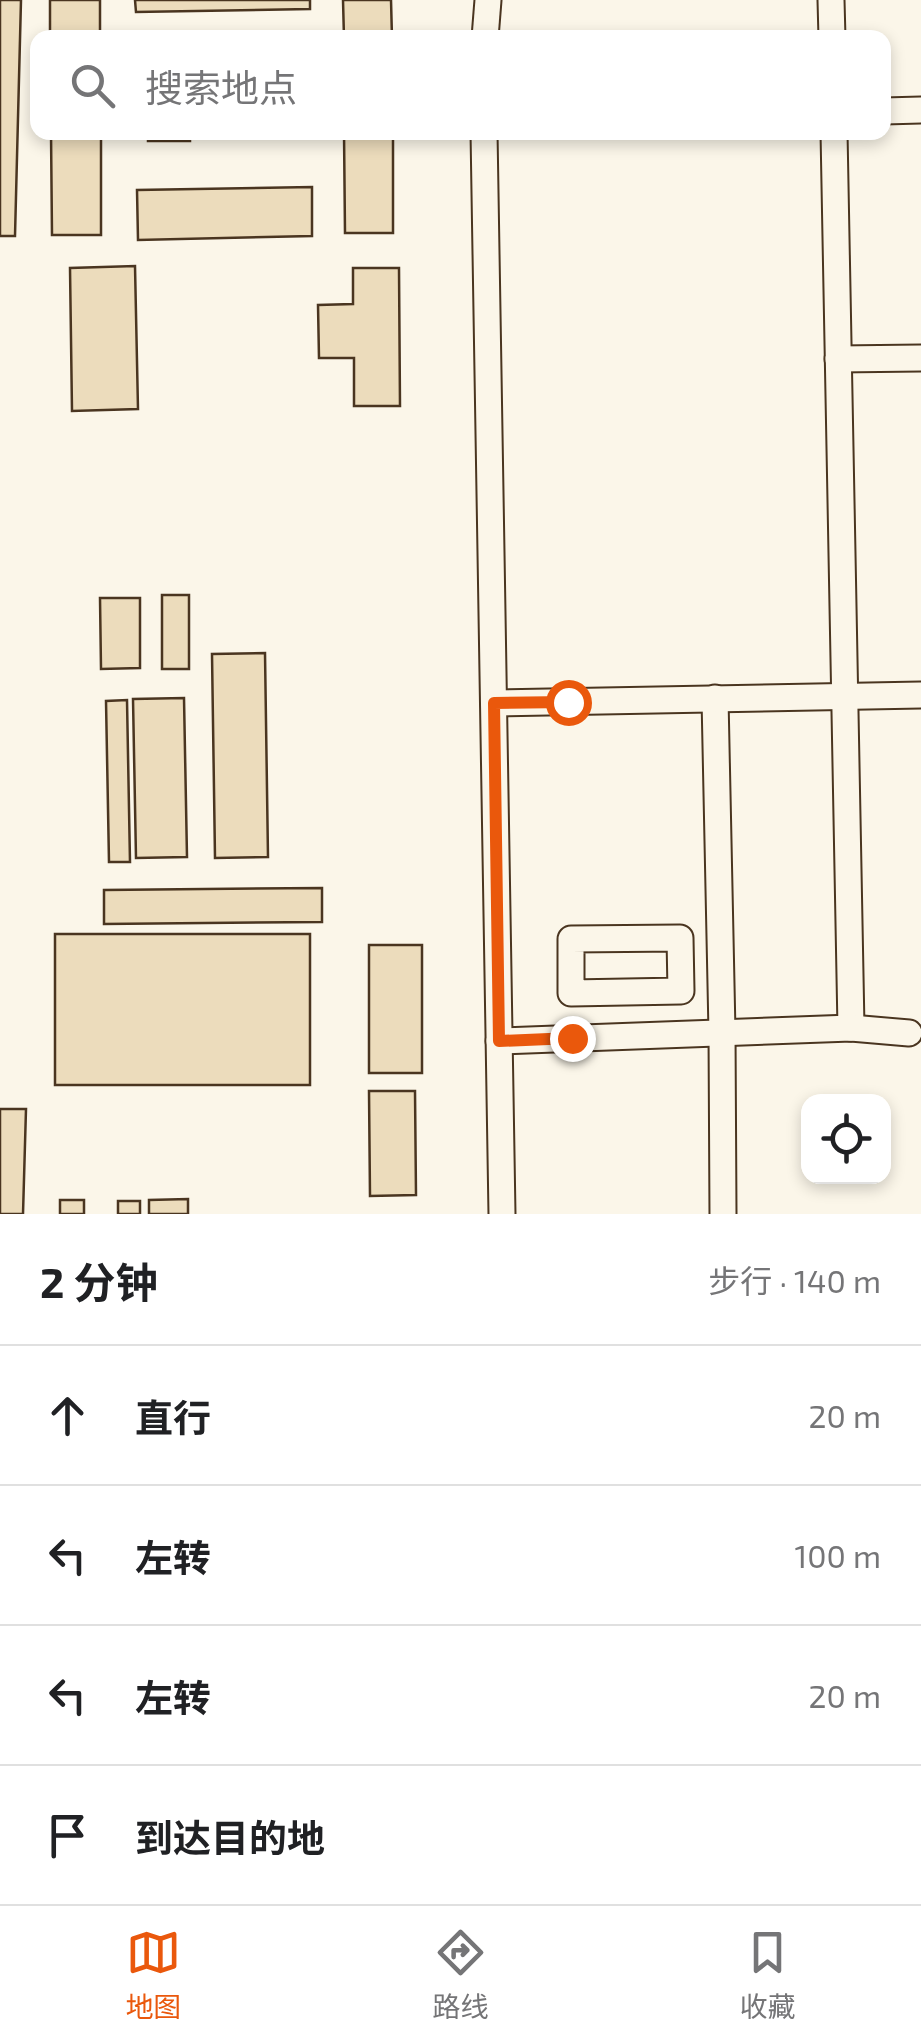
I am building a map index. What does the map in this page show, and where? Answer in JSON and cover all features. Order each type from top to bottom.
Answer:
[{"type":"street","points":[[486,30],[488,0]]},
{"type":"street","points":[[832,0],[832,30]]},
{"type":"street","points":[[891,111],[921,110]]},
{"type":"street","points":[[484,140],[502,1214]]},
{"type":"street","points":[[834,140],[851,1028]]},
{"type":"street","points":[[838,359],[921,358]]},
{"type":"street","points":[[494,703],[921,695]]},
{"type":"street","points":[[715,698],[723,1214]]},
{"type":"street","points":[[680,938],[681,991],[607,992],[572,993],[571,939],[680,938]]},
{"type":"street","points":[[607,992],[608,1036]]},
{"type":"street","points":[[499,1041],[851,1028],[909,1033]]},
{"type":"building","points":[[0,0],[21,0],[15,236],[0,236]]},
{"type":"building","points":[[50,0],[100,0],[100,30],[50,30]]},
{"type":"building","points":[[135,0],[310,0],[310,9],[136,12]]},
{"type":"building","points":[[343,0],[391,0],[392,30],[344,30]]},
{"type":"building","points":[[51,140],[101,140],[101,235],[52,235]]},
{"type":"building","points":[[344,140],[393,140],[393,233],[345,233]]},
{"type":"building","points":[[312,187],[312,236],[138,240],[137,190]]},
{"type":"building","points":[[135,266],[138,409],[72,411],[70,268]]},
{"type":"building","points":[[353,268],[399,268],[400,406],[354,406],[354,358],[319,358],[318,305],[353,304]]},
{"type":"building","points":[[162,595],[189,595],[189,669],[162,669]]},
{"type":"building","points":[[100,598],[140,598],[140,668],[101,669]]},
{"type":"building","points":[[265,653],[268,857],[215,858],[212,654]]},
{"type":"building","points":[[184,698],[187,857],[136,858],[133,699]]},
{"type":"building","points":[[127,700],[130,862],[109,862],[106,701]]},
{"type":"building","points":[[322,888],[322,922],[104,924],[104,890]]},
{"type":"building","points":[[55,934],[310,934],[310,1085],[55,1085]]},
{"type":"building","points":[[369,945],[422,945],[422,1073],[369,1073]]},
{"type":"building","points":[[369,1091],[415,1091],[416,1195],[370,1196]]},
{"type":"building","points":[[0,1109],[26,1109],[23,1214],[0,1214]]},
{"type":"building","points":[[188,1199],[188,1214],[149,1214],[149,1200]]},
{"type":"building","points":[[60,1200],[84,1200],[84,1214],[60,1214]]},
{"type":"building","points":[[118,1201],[140,1201],[140,1214],[118,1214]]},
{"type":"route","points":[[568,702],[494,703],[499,1041],[572,1038]]}]
